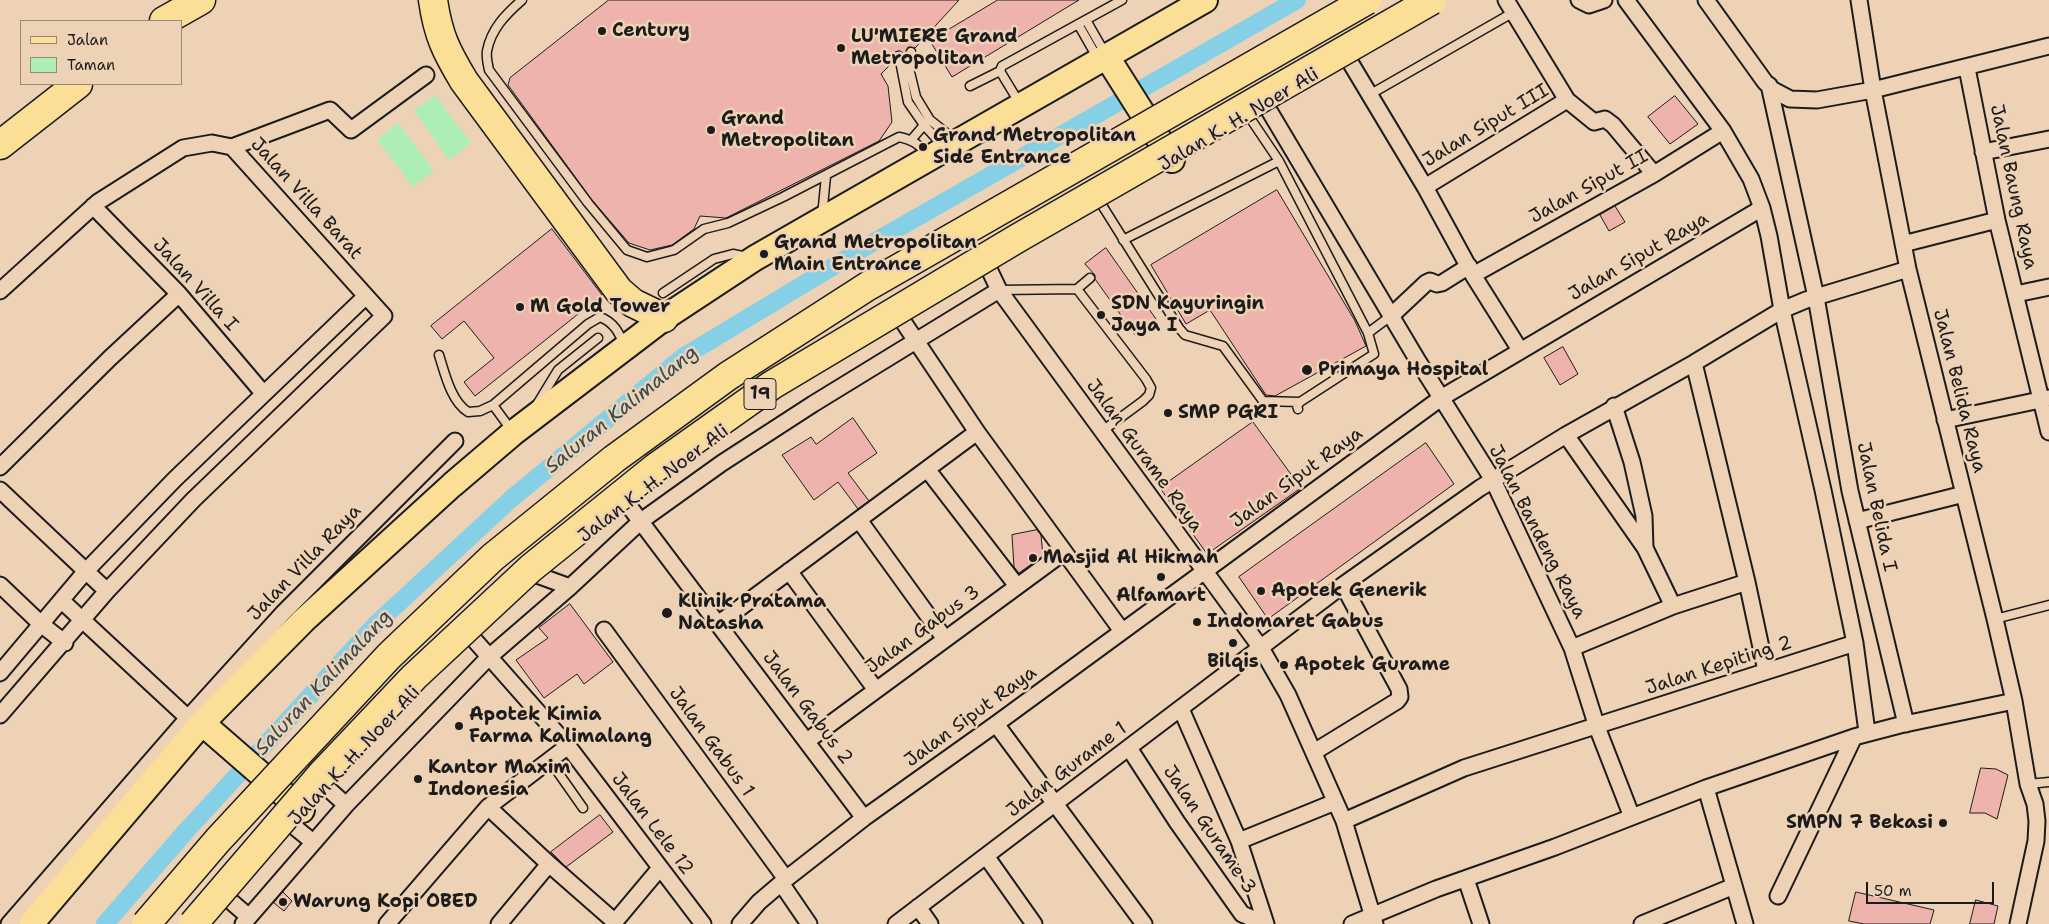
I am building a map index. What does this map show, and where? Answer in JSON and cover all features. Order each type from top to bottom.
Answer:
[{"type":"highway","points":[[166,20],[201,0]]},
{"type":"highway","points":[[433,0],[447,54],[464,81],[619,291],[633,303],[664,306]]},
{"type":"highway","name":"19","points":[[146,924],[218,840],[389,656],[493,557],[614,459],[728,376],[868,286],[1367,0]]},
{"type":"highway","name":"19","points":[[193,924],[320,776],[414,677],[532,568],[655,468],[789,375],[1018,238],[1432,0]]},
{"type":"highway","points":[[0,145],[77,85]]},
{"type":"main road","points":[[31,924],[195,721],[452,485],[518,430],[626,347],[664,306],[755,258],[1021,106],[1107,66],[1205,0]]},
{"type":"main road","name":"Jalan K. H. Noer Ali","points":[[204,924],[325,786],[470,635],[537,575],[626,502],[719,433],[900,317],[1167,163],[1255,107],[1448,0]]},
{"type":"main road","points":[[1107,66],[1167,163]]},
{"type":"main road","points":[[195,721],[221,740],[272,785],[297,817]]},
{"type":"street","points":[[1579,0],[1589,5],[1604,0]]},
{"type":"street","points":[[1626,0],[1723,131],[1745,168],[1762,208],[1769,236],[1800,303]]},
{"type":"street","points":[[1706,0],[1752,66],[1769,85],[1790,99],[1817,100],[1873,90],[2049,46]]},
{"type":"street","name":"Jalan Belida Raya","points":[[1859,0],[1873,90],[1908,270],[2014,700],[2028,784],[2037,821],[2036,841],[2018,924]]},
{"type":"street","points":[[1510,6],[1567,100],[1594,122],[1605,119],[1613,124],[1654,174]]},
{"type":"street","points":[[1347,57],[1425,187],[1471,270],[1520,350]]},
{"type":"street","name":"Jalan Baung Raya","points":[[1967,68],[1997,220],[2046,399],[2049,432]]},
{"type":"street","points":[[232,147],[330,110],[351,130],[426,75]]},
{"type":"street","points":[[1769,85],[1800,303],[1823,490],[1855,642],[1864,733],[1778,896]]},
{"type":"street","name":"Jalan Siput III","points":[[1425,187],[1567,100]]},
{"type":"street","name":"Jalan Bandeng Raya","points":[[1255,107],[1392,315],[1441,398],[1493,480],[1572,648],[1597,727],[1632,817]]},
{"type":"street","name":"Jalan Siput II","points":[[1392,315],[1426,283],[1430,281],[1437,284],[1442,283],[1471,270],[1654,174],[1723,131]]},
{"type":"street","points":[[1983,152],[2049,139]]},
{"type":"street","name":"Jalan Villa Barat","points":[[94,206],[184,148],[212,143],[232,147],[384,316],[193,500],[107,591]]},
{"type":"street","points":[[0,292],[94,206]]},
{"type":"street","name":"Jalan Villa I","points":[[94,206],[179,294],[263,393]]},
{"type":"street","name":"Jalan Siput Raya","points":[[740,924],[759,902],[783,881],[864,818],[996,724],[1441,398],[1762,208]]},
{"type":"street","points":[[1903,244],[1997,220]]},
{"type":"street","name":"Jalan Gurame Raya","points":[[988,267],[999,290],[1101,432],[1261,648],[1288,695],[1344,821],[1374,920]]},
{"type":"street","name":"Jalan Gurame 1","points":[[896,924],[1343,585],[1493,480],[1614,406],[1800,303],[1908,270]]},
{"type":"street","points":[[2016,294],[2049,287]]},
{"type":"street","points":[[227,898],[246,921],[346,805],[489,657],[570,587],[641,521],[722,463],[916,340],[999,290]]},
{"type":"street","points":[[0,467],[110,358],[179,294]]},
{"type":"street","points":[[0,673],[85,572],[175,479],[366,296]]},
{"type":"street","name":"Jalan Belida I","points":[[1800,303],[1850,491],[1903,724]]},
{"type":"street","points":[[900,317],[977,432],[1122,631]]},
{"type":"street","points":[[1694,363],[1747,582],[1766,671]]},
{"type":"street","points":[[1946,420],[2046,399]]},
{"type":"street","points":[[1614,406],[1632,462],[1644,516],[1645,548]]},
{"type":"street","points":[[718,624],[977,432]]},
{"type":"street","points":[[1566,435],[1645,548],[1672,606]]},
{"type":"street","name":"Jalan Villa Raya","points":[[9,924],[195,721],[283,613],[455,441]]},
{"type":"street","points":[[927,469],[1017,586]]},
{"type":"street","points":[[0,490],[107,591],[0,716]]},
{"type":"street","points":[[1857,521],[1964,494]]},
{"type":"street","name":"Jalan Gabus 2","points":[[626,502],[864,818]]},
{"type":"street","points":[[859,520],[945,639]]},
{"type":"street","name":"Jalan Gabus 3","points":[[806,741],[1064,552]]},
{"type":"street","points":[[789,571],[876,690]]},
{"type":"street","points":[[537,575],[570,587]]},
{"type":"street","points":[[1572,648],[1672,606],[1747,582]]},
{"type":"street","points":[[0,585],[64,643]]},
{"type":"street","points":[[1314,752],[1397,701],[1400,697],[1399,689],[1343,585]]},
{"type":"street","points":[[62,601],[195,721]]},
{"type":"street","name":"Jalan Gabus 1","points":[[604,630],[783,881],[808,924]]},
{"type":"street","name":"Jalan Lele 12","points":[[470,635],[568,746],[703,924]]},
{"type":"street","name":"Jalan Kepiting 2","points":[[1344,821],[1464,768],[1597,727],[1855,642]]},
{"type":"street","points":[[1352,924],[1374,920],[1436,889],[1706,788],[1864,733],[2014,700]]},
{"type":"street","points":[[1181,709],[1239,841],[1266,922]]},
{"type":"street","points":[[996,724],[1144,924]]},
{"type":"street","points":[[387,924],[488,807],[568,746]]},
{"type":"street","name":"Jalan Gurame 3","points":[[1129,748],[1177,822],[1242,914],[1266,922]]},
{"type":"street","points":[[325,786],[346,805]]},
{"type":"street","points":[[1706,788],[1746,924]]},
{"type":"street","points":[[1239,841],[1335,802]]},
{"type":"street","points":[[488,807],[614,923],[660,868]]},
{"type":"street","points":[[297,817],[313,842]]},
{"type":"street","points":[[986,856],[1034,924]]},
{"type":"street","points":[[499,924],[549,864]]},
{"type":"street","points":[[1466,879],[1481,924]]},
{"type":"street","points":[[1642,924],[1734,886]]},
{"type":"street","points":[[918,907],[930,924]]},
{"type":"lane","points":[[522,0],[504,15],[494,32],[486,52],[489,70],[588,203],[627,250],[647,256],[674,250],[704,229],[728,223],[826,176],[899,137],[912,139],[921,146],[944,150]]},
{"type":"lane","points":[[970,86],[1000,71],[1007,62],[1122,0]]},
{"type":"lane","points":[[1369,94],[1510,6]]},
{"type":"lane","points":[[1082,22],[1107,66]]},
{"type":"lane","points":[[911,52],[908,68],[916,97],[930,120],[944,150]]},
{"type":"lane","points":[[899,56],[908,102],[944,150]]},
{"type":"lane","points":[[1000,71],[1021,106]]},
{"type":"lane","points":[[1100,202],[1185,335],[1223,346],[1263,401],[1299,406],[1374,354],[1368,333],[1279,161],[1255,107]]},
{"type":"lane","points":[[912,139],[924,125]]},
{"type":"lane","points":[[1123,240],[1279,161]]},
{"type":"lane","points":[[821,220],[826,176]]},
{"type":"lane","points":[[999,290],[1077,289],[1090,278]]},
{"type":"lane","points":[[1077,289],[1151,388],[1149,395],[1143,401],[1101,432]]},
{"type":"lane","points":[[1368,333],[1392,315]]},
{"type":"lane","points":[[438,355],[460,407],[468,412],[480,411],[493,405],[588,324],[600,317],[608,320],[618,331],[626,347]]},
{"type":"lane","points":[[493,405],[518,430],[558,370],[598,338]]},
{"type":"lane","points":[[1995,619],[2049,605]]},
{"type":"lane","points":[[550,761],[583,808]]},
{"type":"lane","points":[[2028,784],[2049,782]]},
{"type":"green space","points":[[435,95],[471,143],[449,160],[414,111]]},
{"type":"green space","points":[[398,123],[434,171],[413,187],[377,139]]},
{"type":"building","name":"Grand Metropolitan","points":[[609,0],[959,0],[915,48],[908,47],[904,55],[900,51],[895,52],[894,61],[881,74],[888,86],[892,122],[879,141],[726,218],[700,216],[694,229],[672,245],[650,250],[629,243],[592,200],[508,85],[510,78]]},
{"type":"building","points":[[998,0],[1079,0],[952,77],[930,41]]},
{"type":"building","points":[[1675,96],[1698,124],[1670,144],[1648,117]]},
{"type":"building","points":[[1277,190],[1355,321],[1366,346],[1275,396],[1266,395],[1210,310],[1186,324],[1151,265]]},
{"type":"building","points":[[1615,206],[1625,222],[1609,231],[1600,215]]},
{"type":"building","name":"M Gold Tower","points":[[552,229],[602,295],[475,396],[464,382],[494,358],[464,321],[442,339],[431,326]]},
{"type":"building","points":[[1106,248],[1156,319],[1135,335],[1095,279],[1095,275],[1085,264]]},
{"type":"building","points":[[1563,347],[1578,374],[1560,385],[1544,358]]},
{"type":"building","points":[[853,418],[877,453],[848,473],[869,501],[858,509],[838,482],[814,500],[782,455],[811,437],[816,444]]},
{"type":"building","points":[[1253,422],[1301,488],[1207,554],[1160,488]]},
{"type":"building","points":[[1426,443],[1454,484],[1268,619],[1239,577]]},
{"type":"building","points":[[1037,530],[1041,535],[1043,556],[1019,573],[1014,567],[1012,535]]},
{"type":"building","points":[[570,604],[613,662],[584,684],[577,674],[544,698],[516,660],[548,638],[539,628]]},
{"type":"building","points":[[1981,768],[1996,769],[2008,775],[1997,819],[1985,813],[1970,813]]},
{"type":"building","points":[[600,815],[613,832],[566,867],[551,852]]},
{"type":"building","name":"Warung Kopi OBED","points":[[283,892],[292,901],[284,911],[274,903]]},
{"type":"building","points":[[1856,892],[1934,910],[1930,924],[1864,924],[1849,921]]},
{"type":"building","points":[[1976,900],[1998,906],[1994,924],[1970,924]]},
{"type":"waterway","name":"Saluran Kalimalang","points":[[105,924],[187,830],[376,624],[511,499],[683,357],[867,246],[1297,0]]},
{"type":"place","name":"Century","points":[[602,31]]},
{"type":"place","name":"LU'MIERE Grand Metropolitan","points":[[841,48]]},
{"type":"place","name":"Grand Metropolitan","points":[[711,130]]},
{"type":"place","name":"Grand Metropolitan Side Entrance","points":[[923,147]]},
{"type":"place","name":"Grand Metropolitan Main Entrance","points":[[764,254]]},
{"type":"place","name":"M Gold Tower","points":[[520,307]]},
{"type":"place","name":"SDN Kayuringin Jaya I","points":[[1101,315]]},
{"type":"place","name":"Primaya Hospital","points":[[1307,370]]},
{"type":"place","name":"SMP PGRI","points":[[1168,413]]},
{"type":"place","name":"Masjid Al Hikmah","points":[[1033,558]]},
{"type":"place","name":"Alfamart","points":[[1161,577]]},
{"type":"place","name":"Apotek Generik","points":[[1261,591]]},
{"type":"place","name":"Klinik Pratama Natasha","points":[[667,613]]},
{"type":"place","name":"Indomaret Gabus","points":[[1197,622]]},
{"type":"place","name":"Bilqis","points":[[1233,643]]},
{"type":"place","name":"Apotek Gurame","points":[[1284,665]]},
{"type":"place","name":"Apotek Kimia Farma Kalimalang","points":[[459,726]]},
{"type":"place","name":"Kantor Maxim Indonesia","points":[[418,779]]},
{"type":"place","name":"SMPN 7 Bekasi","points":[[1943,823]]},
{"type":"place","name":"Warung Kopi OBED","points":[[283,902]]}]
